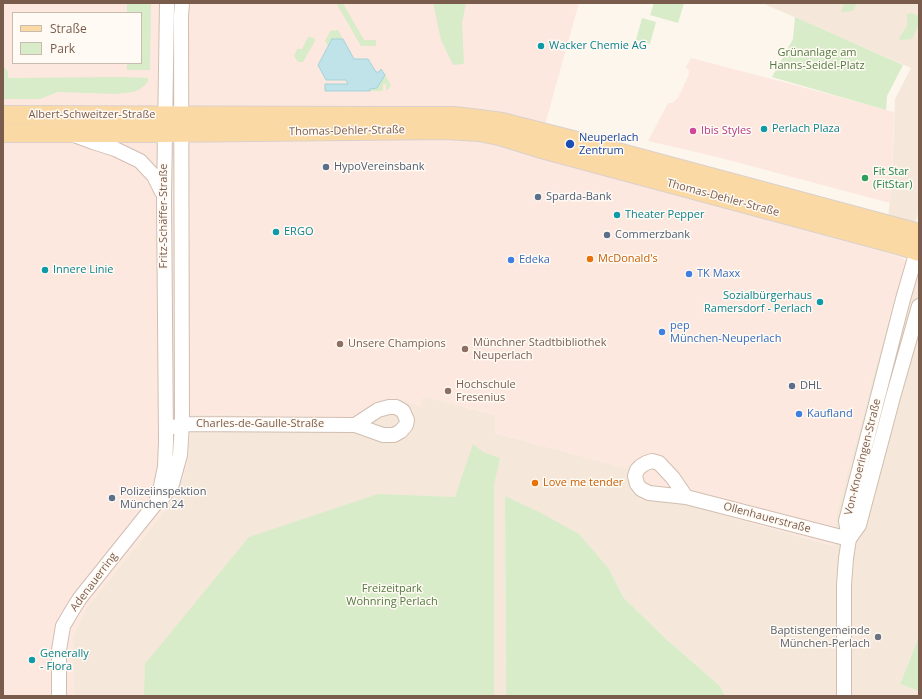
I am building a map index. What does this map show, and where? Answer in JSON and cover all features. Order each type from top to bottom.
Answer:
[{"type":"main road","name":"Albert-Schweitzer-Straße","points":[[3,115],[173,124]]},
{"type":"main road","name":"Albert-Schweitzer-Straße","points":[[3,132],[68,133],[173,124]]},
{"type":"main road","name":"Thomas-Dehler-Straße","points":[[173,124],[451,130],[478,132],[498,136],[530,137],[919,233]]},
{"type":"main road","name":"Thomas-Dehler-Straße","points":[[530,137],[898,245],[918,249]]},
{"type":"street","name":"Fritz-Schäffer-Straße","points":[[167,3],[173,124],[182,424]]},
{"type":"street","name":"Fritz-Schäffer-Straße","points":[[166,430],[164,197],[173,124],[182,3]]},
{"type":"street","name":"Albert-Schweitzer-Straße","points":[[68,133],[115,149],[140,161],[154,176],[164,197]]},
{"type":"street","name":"Von-Knoeringen-Straße","points":[[849,539],[846,521],[918,249]]},
{"type":"street","name":"Von-Knoeringen-Straße","points":[[849,539],[859,525],[919,306]]},
{"type":"street","name":"Charles-de-Gaulle-Straße","points":[[166,430],[182,424],[355,425]]},
{"type":"street","name":"Adenauerring","points":[[59,696],[59,650],[64,626],[80,598],[172,484],[180,455],[182,424]]},
{"type":"street","name":"Adenauerring","points":[[156,503],[165,467],[166,430]]},
{"type":"street","name":"Ollenhauerstraße","points":[[686,497],[849,539]]},
{"type":"street","points":[[844,696],[844,585],[849,539]]},
{"type":"shaded area","points":[[3,3],[579,3],[536,157],[899,256],[905,260],[907,265],[904,282],[895,297],[836,514],[834,546],[659,497],[631,478],[629,469],[495,433],[495,415],[423,396],[420,407],[403,400],[384,400],[370,407],[360,416],[346,418],[191,414],[188,459],[182,481],[171,503],[86,608],[73,638],[74,696],[3,696]]},
{"type":"shaded area","points":[[762,3],[919,3],[919,209],[916,221],[911,224],[888,218],[892,179],[895,99],[911,68]]},
{"type":"shaded area","name":"Perlach Plaza","points":[[691,58],[894,112],[890,203],[717,157],[648,141],[668,103],[672,103],[678,98],[689,74],[686,67]]},
{"type":"shaded area","points":[[905,260],[919,265],[919,636],[900,684],[919,691],[919,696],[725,696],[720,686],[665,638],[623,597],[609,569],[505,496],[506,696],[74,696],[72,638],[86,608],[171,503],[182,481],[188,459],[191,414],[346,418],[360,416],[370,407],[384,400],[403,400],[420,406],[423,396],[495,415],[495,433],[630,469],[631,478],[659,497],[834,546],[836,514],[895,297],[904,282],[907,265]]},
{"type":"green space","points":[[127,3],[151,3],[150,70],[127,70],[127,64],[142,64],[142,12],[127,12]]},
{"type":"green space","points":[[336,3],[341,3],[344,5],[364,40],[376,40],[376,46],[361,46]]},
{"type":"green space","points":[[433,3],[466,3],[462,23],[464,64],[453,65],[441,40]]},
{"type":"green space","points":[[654,3],[684,3],[678,23],[650,15]]},
{"type":"green space","points":[[845,3],[857,3],[853,11],[842,12],[841,11]]},
{"type":"green space","points":[[912,13],[918,16],[919,24],[912,39],[900,40],[899,38],[907,26],[907,14]]},
{"type":"green space","name":"Grünanlage am Hanns-Seidel-Platz","points":[[795,17],[903,65],[887,96],[886,110],[772,77],[793,39]]},
{"type":"green space","points":[[642,18],[656,22],[650,44],[636,40]]},
{"type":"green space","points":[[338,30],[343,39],[332,39],[328,46],[325,41],[330,31]]},
{"type":"green space","points":[[308,37],[314,38],[315,41],[303,62],[298,62],[294,56],[297,49],[302,49]]},
{"type":"green space","points":[[3,66],[8,72],[8,78],[119,77],[148,78],[148,81],[140,89],[134,92],[115,94],[58,92],[40,99],[3,99]]},
{"type":"green space","points":[[385,75],[391,85],[388,90],[386,90],[386,84],[383,84],[383,91],[370,91],[369,89],[377,88]]},
{"type":"green space","name":"Freizeitpark Wohnring Perlach","points":[[473,444],[483,452],[500,458],[494,485],[494,696],[144,696],[145,664],[249,537],[378,494],[455,497]]},
{"type":"green space","points":[[505,496],[541,513],[579,534],[609,569],[623,597],[665,638],[720,686],[725,696],[506,696]]},
{"type":"green space","points":[[919,636],[919,691],[900,684]]},
{"type":"water","points":[[332,39],[343,39],[354,59],[368,59],[376,72],[379,72],[381,69],[385,75],[377,88],[370,89],[370,91],[325,91],[325,84],[348,84],[346,80],[326,80],[318,65]]},
{"type":"place","name":"Wacker Chemie AG","points":[[541,46]]},
{"type":"place","name":"Perlach Plaza","points":[[764,129]]},
{"type":"place","name":"Ibis Styles","points":[[693,131]]},
{"type":"place","name":"Neuperlach Zentrum","points":[[570,144]]},
{"type":"place","name":"HypoVereinsbank","points":[[326,167]]},
{"type":"place","name":"Fit Star (FitStar)","points":[[865,178]]},
{"type":"place","name":"Sparda-Bank","points":[[538,197]]},
{"type":"place","name":"Theater Pepper","points":[[617,215]]},
{"type":"place","name":"ERGO","points":[[276,232]]},
{"type":"place","name":"Commerzbank","points":[[607,235]]},
{"type":"place","name":"McDonald's","points":[[590,259]]},
{"type":"place","name":"Edeka","points":[[511,260]]},
{"type":"place","name":"Innere Linie","points":[[45,270]]},
{"type":"place","name":"TK Maxx","points":[[689,274]]},
{"type":"place","name":"Sozialbürgerhaus Ramersdorf - Perlach","points":[[820,302]]},
{"type":"place","name":"pep München-Neuperlach","points":[[662,332]]},
{"type":"place","name":"Unsere Champions","points":[[340,344]]},
{"type":"place","name":"Münchner Stadtbibliothek Neuperlach","points":[[465,349]]},
{"type":"place","name":"DHL","points":[[792,386]]},
{"type":"place","name":"Hochschule Fresenius","points":[[448,391]]},
{"type":"place","name":"Kaufland","points":[[799,414]]},
{"type":"place","name":"Love me tender","points":[[535,483]]},
{"type":"place","name":"Polizeiinspektion München 24","points":[[112,498]]},
{"type":"place","name":"Baptistengemeinde München-Perlach","points":[[878,637]]},
{"type":"place","name":"Generally - Flora","points":[[32,660]]}]
